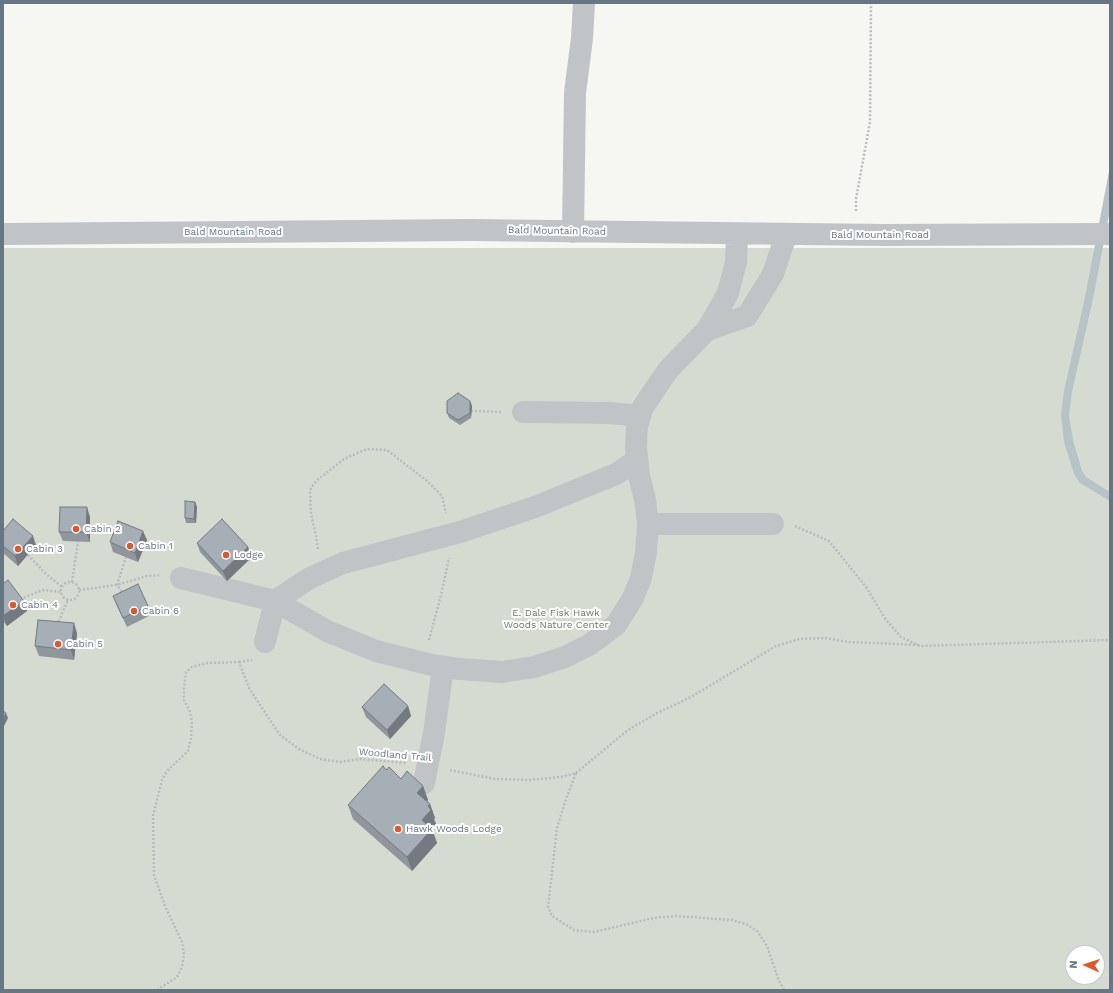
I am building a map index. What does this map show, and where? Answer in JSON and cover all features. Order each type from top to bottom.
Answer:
[{"type":"street","points":[[573,232],[575,93],[582,38],[584,3]]},
{"type":"street","name":"Bald Mountain Road","points":[[3,234],[463,230],[786,235],[1100,235]]},
{"type":"street","points":[[181,578],[275,601],[327,631],[376,651],[412,661],[443,666],[502,672],[534,667],[565,657],[589,645],[616,625],[633,598],[641,578],[646,552],[648,524],[645,500],[639,475],[636,447],[637,426],[643,407],[668,370],[707,330],[728,292],[736,262],[737,234]]},
{"type":"street","points":[[707,330],[747,316],[773,274],[786,235]]},
{"type":"street","points":[[523,412],[610,413],[640,416]]},
{"type":"street","points":[[265,642],[275,601],[310,578],[343,563],[460,532],[535,507],[616,474],[637,460]]},
{"type":"street","points":[[648,524],[773,524]]},
{"type":"street","points":[[426,774],[434,733],[443,666]]},
{"type":"path","points":[[856,235],[856,199],[870,122],[871,3]]},
{"type":"path","points":[[471,411],[523,412]]},
{"type":"path","points":[[773,524],[797,526],[829,541],[866,587],[886,620],[901,636],[920,646]]},
{"type":"path","points":[[72,582],[78,542]]},
{"type":"path","points":[[28,555],[46,574],[62,586]]},
{"type":"path","points":[[117,585],[126,557]]},
{"type":"path","points":[[79,590],[117,585],[147,576],[165,574],[181,578]]},
{"type":"path","points":[[72,582],[77,585],[79,590],[78,595],[74,599],[68,600],[61,592],[62,586],[66,583],[72,582]]},
{"type":"path","points":[[117,585],[128,600]]},
{"type":"path","points":[[18,599],[43,590],[61,592]]},
{"type":"path","points":[[55,631],[68,600]]},
{"type":"path","points":[[784,990],[779,981],[767,946],[756,930],[746,924],[732,920],[676,916],[654,918],[594,932],[574,930],[552,916],[548,907],[558,828],[566,799],[576,773],[628,730],[657,713],[691,697],[776,646],[799,639],[825,638],[849,642],[920,646],[1110,640]]},
{"type":"path","name":"Woodland Trail","points":[[157,990],[177,976],[182,967],[184,955],[182,942],[165,906],[154,875],[153,816],[162,780],[167,771],[188,751],[192,723],[190,712],[184,700],[184,687],[186,672],[192,667],[207,663],[239,662],[249,688],[280,735],[299,749],[320,759],[340,762],[360,759],[426,774],[495,779],[528,780],[561,777],[576,773]]},
{"type":"green space","name":"E. Dale Fisk Hawk Woods Nature Center","points":[[3,248],[1110,248],[1110,990],[3,990]]},
{"type":"shaded area","points":[[1110,166],[1110,210],[1093,299],[1072,392],[1069,416],[1073,440],[1082,471],[1086,477],[1110,492],[1110,501],[1080,483],[1074,474],[1064,442],[1061,415],[1064,391],[1085,297]]},
{"type":"building","points":[[458,393],[470,401],[470,413],[458,420],[447,413],[447,401]]},
{"type":"building","points":[[185,501],[195,502],[194,519],[185,518]]},
{"type":"building","points":[[60,507],[87,507],[86,532],[59,532]]},
{"type":"building","points":[[13,519],[33,536],[15,556],[3,546],[3,531]]},
{"type":"building","name":"Lodge","points":[[222,519],[248,547],[223,571],[197,543]]},
{"type":"building","points":[[118,521],[143,531],[135,553],[110,542]]},
{"type":"building","points":[[8,580],[24,601],[3,616],[3,584]]},
{"type":"building","points":[[138,584],[148,606],[123,618],[113,596]]},
{"type":"building","points":[[38,620],[74,623],[71,650],[35,646]]},
{"type":"building","points":[[384,684],[408,706],[387,730],[362,707]]},
{"type":"building","points":[[3,711],[6,713],[3,719]]},
{"type":"building","name":"Hawk Woods Lodge","points":[[383,766],[386,770],[389,767],[401,779],[407,771],[423,786],[417,793],[430,804],[428,806],[431,810],[422,820],[432,829],[407,857],[348,805]]},
{"type":"place","name":"Cabin 2","points":[[76,529]]},
{"type":"place","name":"Cabin 1","points":[[130,546]]},
{"type":"place","name":"Cabin 3","points":[[18,549]]},
{"type":"place","name":"Lodge","points":[[226,555]]},
{"type":"place","name":"Cabin 4","points":[[13,605]]},
{"type":"place","name":"Cabin 6","points":[[134,611]]},
{"type":"place","name":"Cabin 5","points":[[58,644]]},
{"type":"place","name":"Hawk Woods Lodge","points":[[398,829]]}]
